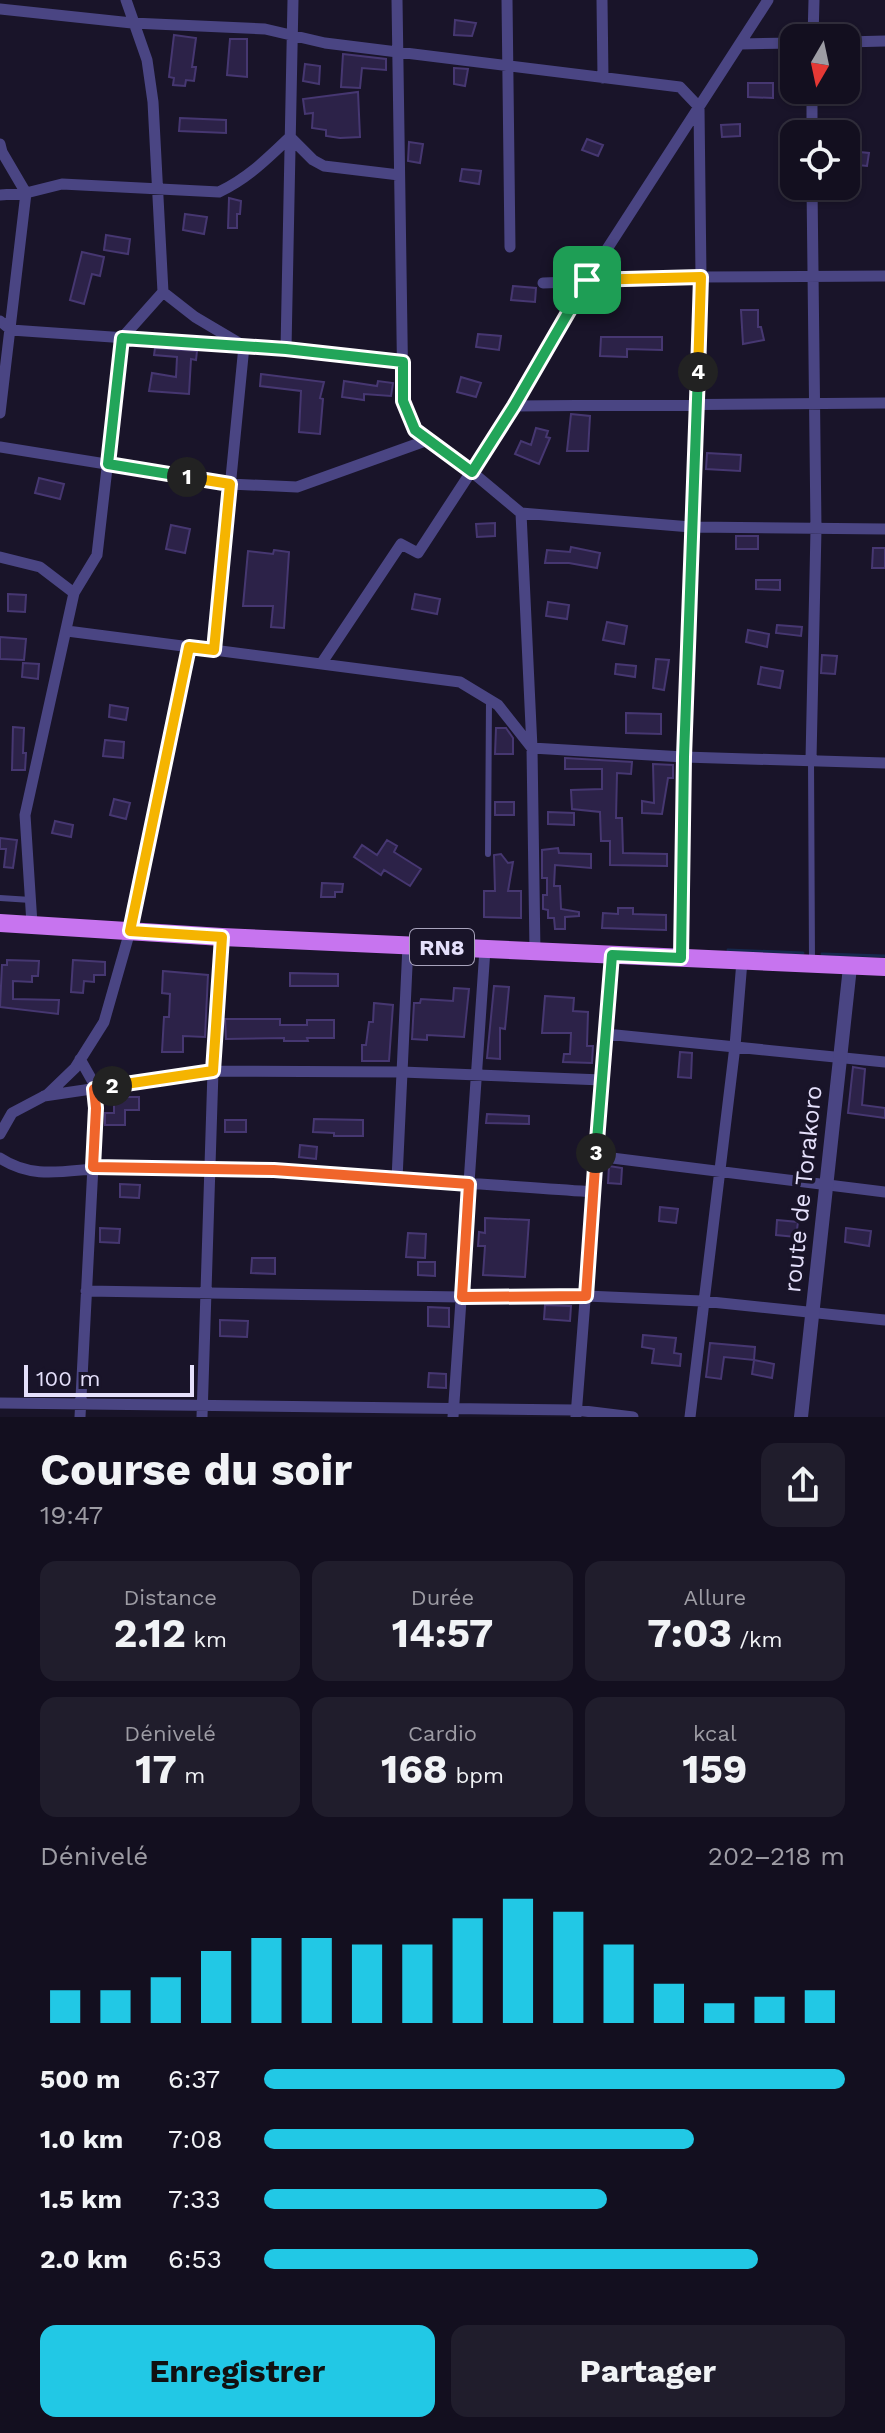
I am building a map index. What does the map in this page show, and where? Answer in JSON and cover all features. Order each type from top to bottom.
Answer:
[{"type":"main road","name":"RN8","points":[[0,923],[222,937],[885,967]]},
{"type":"street","points":[[32,924],[25,815],[74,593],[97,555],[122,338],[163,292],[159,191],[147,60],[126,0]]},
{"type":"street","points":[[286,349],[293,0]]},
{"type":"street","points":[[397,0],[403,401],[415,430],[521,513],[691,527],[885,529]]},
{"type":"street","points":[[507,0],[510,247]]},
{"type":"street","points":[[602,0],[603,78]]},
{"type":"street","points":[[321,664],[401,544],[418,553],[514,406],[587,280],[768,0]]},
{"type":"street","points":[[813,24],[814,0]]},
{"type":"street","points":[[0,9],[132,23],[265,29],[293,33],[325,43],[680,87],[699,107],[701,277],[684,757],[681,958]]},
{"type":"street","points":[[860,42],[885,41]]},
{"type":"street","points":[[740,44],[780,43]]},
{"type":"street","points":[[0,195],[26,193],[62,184],[219,192],[241,182],[290,137]]},
{"type":"street","points":[[290,137],[313,160],[324,166],[399,175]]},
{"type":"street","points":[[0,144],[26,193],[0,413]]},
{"type":"street","points":[[811,759],[816,529],[812,200]]},
{"type":"street","points":[[543,283],[701,277],[885,276]]},
{"type":"street","points":[[163,292],[195,317],[244,346]]},
{"type":"street","points":[[0,321],[11,330],[286,349],[403,362]]},
{"type":"street","points":[[214,650],[244,346]]},
{"type":"street","points":[[514,406],[885,403]]},
{"type":"street","points":[[0,447],[230,484],[297,487],[428,440]]},
{"type":"street","points":[[521,513],[532,748],[535,952]]},
{"type":"street","points":[[0,557],[40,567],[74,593]]},
{"type":"street","points":[[67,631],[460,682],[498,705],[532,748],[684,757],[885,763]]},
{"type":"street","points":[[0,1134],[12,1113],[44,1096],[75,1068],[104,1022],[130,931],[189,647]]},
{"type":"street","points":[[202,1417],[213,1071],[222,937]]},
{"type":"street","points":[[397,1179],[408,945]]},
{"type":"street","points":[[453,1413],[485,949]]},
{"type":"street","points":[[576,1414],[612,955]]},
{"type":"street","points":[[690,1417],[735,1046],[742,961]]},
{"type":"street","name":"route de Torakoro","points":[[801,1417],[850,967]]},
{"type":"street","points":[[606,1034],[885,1062]]},
{"type":"street","points":[[80,1059],[93,1082],[96,1108],[80,1417]]},
{"type":"street","points":[[44,1096],[213,1071],[402,1072],[602,1080]]},
{"type":"street","points":[[596,1156],[885,1192]]},
{"type":"street","points":[[0,1158],[12,1166],[36,1174],[93,1167],[210,1168],[593,1192]]},
{"type":"street","points":[[86,1291],[586,1296],[702,1301],[885,1320]]},
{"type":"street","points":[[0,1403],[203,1404],[329,1412],[633,1417]]},
{"type":"lane","points":[[488,854],[489,699]]},
{"type":"lane","points":[[811,759],[812,965]]},
{"type":"lane","points":[[0,898],[31,900]]},
{"type":"building","points":[[455,20],[476,23],[472,36],[454,35]]},
{"type":"building","points":[[174,35],[196,38],[192,67],[196,67],[194,81],[186,80],[185,86],[173,85],[174,78],[169,77]]},
{"type":"building","points":[[230,39],[247,39],[247,77],[227,75]]},
{"type":"building","points":[[343,54],[386,59],[386,70],[362,68],[360,88],[341,87]]},
{"type":"building","points":[[305,64],[320,66],[319,84],[303,81]]},
{"type":"building","points":[[454,68],[468,69],[465,86],[454,84]]},
{"type":"building","points":[[748,83],[773,83],[773,98],[748,97]]},
{"type":"building","points":[[358,92],[360,137],[326,136],[326,130],[312,128],[313,113],[305,114],[303,99]]},
{"type":"building","points":[[180,118],[226,120],[226,133],[179,131]]},
{"type":"building","points":[[740,124],[740,136],[722,137],[721,125]]},
{"type":"building","points":[[587,139],[603,145],[598,156],[582,150]]},
{"type":"building","points":[[409,142],[423,144],[420,163],[408,161]]},
{"type":"building","points":[[860,152],[869,153],[867,166],[860,165]]},
{"type":"building","points":[[462,169],[481,171],[479,184],[460,181]]},
{"type":"building","points":[[229,198],[241,201],[237,228],[228,228]]},
{"type":"building","points":[[185,214],[207,217],[204,234],[183,230]]},
{"type":"building","points":[[106,235],[130,239],[128,254],[104,250]]},
{"type":"building","points":[[82,252],[104,257],[100,276],[92,274],[84,304],[70,300]]},
{"type":"building","points":[[513,286],[536,288],[535,302],[511,300]]},
{"type":"building","points":[[741,310],[758,310],[758,327],[761,327],[764,340],[743,344]]},
{"type":"building","points":[[478,334],[501,336],[499,350],[476,347]]},
{"type":"building","points":[[601,337],[662,337],[662,350],[627,349],[627,357],[600,356]]},
{"type":"building","points":[[155,348],[197,351],[196,360],[191,359],[189,394],[149,391],[152,373],[176,377],[177,357],[154,355]]},
{"type":"building","points":[[261,374],[324,382],[320,398],[323,399],[320,434],[299,432],[301,391],[260,386]]},
{"type":"building","points":[[461,377],[481,383],[476,397],[457,392]]},
{"type":"building","points":[[344,381],[377,386],[378,381],[393,383],[391,396],[364,394],[364,400],[342,397]]},
{"type":"building","points":[[571,414],[590,416],[588,451],[567,451]]},
{"type":"building","points":[[536,428],[548,431],[546,437],[550,438],[539,464],[515,454],[521,441],[531,445]]},
{"type":"building","points":[[707,453],[741,455],[740,471],[706,469]]},
{"type":"building","points":[[39,478],[64,484],[60,499],[35,493]]},
{"type":"building","points":[[495,523],[495,536],[477,537],[476,524]]},
{"type":"building","points":[[171,525],[190,529],[185,553],[166,549]]},
{"type":"building","points":[[736,536],[758,536],[758,549],[736,549]]},
{"type":"building","points":[[571,547],[600,553],[597,568],[545,563],[547,550],[570,552]]},
{"type":"building","points":[[873,548],[885,548],[885,568],[872,568]]},
{"type":"building","points":[[274,550],[289,552],[284,628],[271,627],[273,606],[243,606],[248,551],[273,554]]},
{"type":"building","points":[[756,580],[780,580],[780,590],[756,589]]},
{"type":"building","points":[[8,594],[26,595],[25,612],[8,611]]},
{"type":"building","points":[[415,594],[440,599],[437,614],[412,609]]},
{"type":"building","points":[[548,602],[569,605],[567,619],[546,616]]},
{"type":"building","points":[[607,622],[627,626],[624,644],[603,640]]},
{"type":"building","points":[[777,625],[802,627],[801,636],[776,633]]},
{"type":"building","points":[[748,630],[769,634],[767,647],[746,642]]},
{"type":"building","points":[[0,637],[26,639],[24,660],[0,659]]},
{"type":"building","points":[[822,655],[837,656],[835,674],[821,673]]},
{"type":"building","points":[[656,659],[669,660],[664,690],[653,688]]},
{"type":"building","points":[[23,663],[39,664],[38,679],[22,677]]},
{"type":"building","points":[[616,664],[636,666],[635,677],[615,674]]},
{"type":"building","points":[[761,667],[783,671],[780,688],[758,684]]},
{"type":"building","points":[[110,705],[128,708],[126,720],[109,717]]},
{"type":"building","points":[[626,713],[661,714],[661,734],[626,733]]},
{"type":"building","points":[[13,727],[24,728],[25,770],[12,770]]},
{"type":"building","points":[[496,728],[506,728],[513,738],[513,754],[495,754]]},
{"type":"building","points":[[105,740],[124,742],[123,758],[103,756]]},
{"type":"building","points":[[565,758],[632,762],[631,774],[617,773],[616,818],[622,818],[623,853],[667,854],[667,866],[610,865],[610,841],[601,841],[600,812],[572,809],[571,790],[602,789],[602,769],[565,769]]},
{"type":"building","points":[[653,764],[673,765],[673,778],[668,778],[662,814],[642,813],[642,801],[654,803]]},
{"type":"building","points":[[114,799],[130,803],[126,819],[110,815]]},
{"type":"building","points":[[495,802],[514,802],[514,815],[495,815]]},
{"type":"building","points":[[548,812],[574,813],[574,825],[548,824]]},
{"type":"building","points":[[55,821],[73,825],[71,837],[52,833]]},
{"type":"building","points":[[0,838],[17,840],[13,868],[4,867],[6,849],[0,849]]},
{"type":"building","points":[[387,840],[397,846],[394,852],[421,869],[410,886],[384,870],[381,875],[354,857],[362,845],[377,855]]},
{"type":"building","points":[[558,848],[559,853],[591,854],[591,868],[555,865],[554,886],[560,886],[561,909],[579,912],[579,916],[565,917],[565,929],[555,929],[554,918],[548,918],[548,910],[543,909],[547,878],[542,878],[542,850]]},
{"type":"building","points":[[501,854],[508,863],[513,862],[508,891],[521,891],[521,918],[484,917],[484,891],[495,891],[494,855]]},
{"type":"building","points":[[322,883],[343,884],[342,892],[335,892],[335,897],[321,897]]},
{"type":"building","points":[[618,908],[633,908],[633,914],[666,915],[666,930],[602,928],[603,913],[618,914]]},
{"type":"building","points":[[7,960],[39,961],[38,976],[32,976],[32,982],[13,981],[13,999],[59,1000],[58,1014],[0,1007],[2,965],[7,965]]},
{"type":"building","points":[[73,960],[105,962],[105,975],[94,975],[94,982],[84,981],[83,993],[71,992]]},
{"type":"building","points":[[163,971],[208,975],[205,1037],[183,1036],[183,1052],[162,1052],[164,1017],[169,1017],[170,994],[162,993]]},
{"type":"building","points":[[290,973],[338,974],[338,986],[290,986]]},
{"type":"building","points":[[494,986],[509,987],[505,1029],[500,1028],[500,1059],[487,1058]]},
{"type":"building","points":[[454,988],[469,989],[464,1037],[427,1035],[427,1040],[412,1039],[414,1003],[420,1003],[421,999],[453,1001]]},
{"type":"building","points":[[545,996],[574,998],[573,1011],[588,1012],[587,1046],[593,1046],[592,1063],[563,1062],[564,1054],[570,1054],[571,1033],[542,1033]]},
{"type":"building","points":[[374,1003],[393,1005],[389,1061],[362,1061],[362,1045],[366,1045],[369,1022],[373,1022]]},
{"type":"building","points":[[225,1019],[280,1019],[280,1025],[307,1025],[307,1020],[334,1020],[334,1038],[307,1038],[308,1041],[284,1041],[284,1038],[226,1039]]},
{"type":"building","points":[[680,1052],[692,1053],[691,1078],[678,1077]]},
{"type":"building","points":[[853,1067],[865,1069],[862,1105],[885,1108],[885,1118],[848,1113]]},
{"type":"building","points":[[114,1097],[139,1097],[139,1110],[125,1110],[125,1125],[105,1125],[105,1113],[114,1113]]},
{"type":"building","points":[[487,1114],[529,1116],[529,1124],[486,1123]]},
{"type":"building","points":[[314,1119],[363,1120],[363,1136],[313,1132]]},
{"type":"building","points":[[225,1120],[246,1120],[246,1132],[225,1132]]},
{"type":"building","points":[[300,1145],[317,1147],[316,1159],[299,1157]]},
{"type":"building","points":[[609,1166],[622,1168],[621,1184],[608,1183]]},
{"type":"building","points":[[120,1184],[140,1185],[139,1198],[120,1197]]},
{"type":"building","points":[[660,1207],[678,1209],[676,1223],[659,1221]]},
{"type":"building","points":[[485,1218],[529,1220],[525,1277],[483,1275],[485,1246],[478,1246],[479,1232],[485,1233]]},
{"type":"building","points":[[777,1220],[798,1222],[796,1237],[776,1235]]},
{"type":"building","points":[[100,1228],[120,1229],[119,1243],[100,1242]]},
{"type":"building","points":[[846,1228],[871,1231],[869,1246],[845,1242]]},
{"type":"building","points":[[408,1233],[426,1234],[425,1258],[406,1257]]},
{"type":"building","points":[[252,1258],[275,1258],[275,1274],[251,1273]]},
{"type":"building","points":[[418,1262],[435,1262],[435,1276],[418,1275]]},
{"type":"building","points":[[545,1305],[571,1306],[570,1321],[544,1319]]},
{"type":"building","points":[[428,1307],[449,1308],[449,1327],[428,1326]]},
{"type":"building","points":[[220,1320],[248,1321],[247,1337],[220,1336]]},
{"type":"building","points":[[643,1335],[676,1338],[674,1353],[681,1354],[680,1366],[652,1363],[654,1349],[642,1347]]},
{"type":"building","points":[[710,1343],[755,1347],[754,1360],[724,1357],[721,1379],[706,1377]]},
{"type":"building","points":[[754,1360],[774,1364],[772,1378],[752,1374]]},
{"type":"building","points":[[429,1373],[446,1374],[446,1388],[428,1387]]},
{"type":"waterway","points":[[728,950],[803,953]]},
{"type":"waterway","points":[[822,954],[885,956]]},
{"type":"route","points":[[701,277],[684,757],[681,958],[612,955],[586,1296],[462,1297],[469,1184],[274,1170],[93,1167],[94,1089],[213,1071],[222,937],[130,931],[189,647],[214,650],[230,484],[108,464],[122,338],[286,349],[403,362],[403,401],[415,430],[472,472],[587,280],[701,277]]}]
